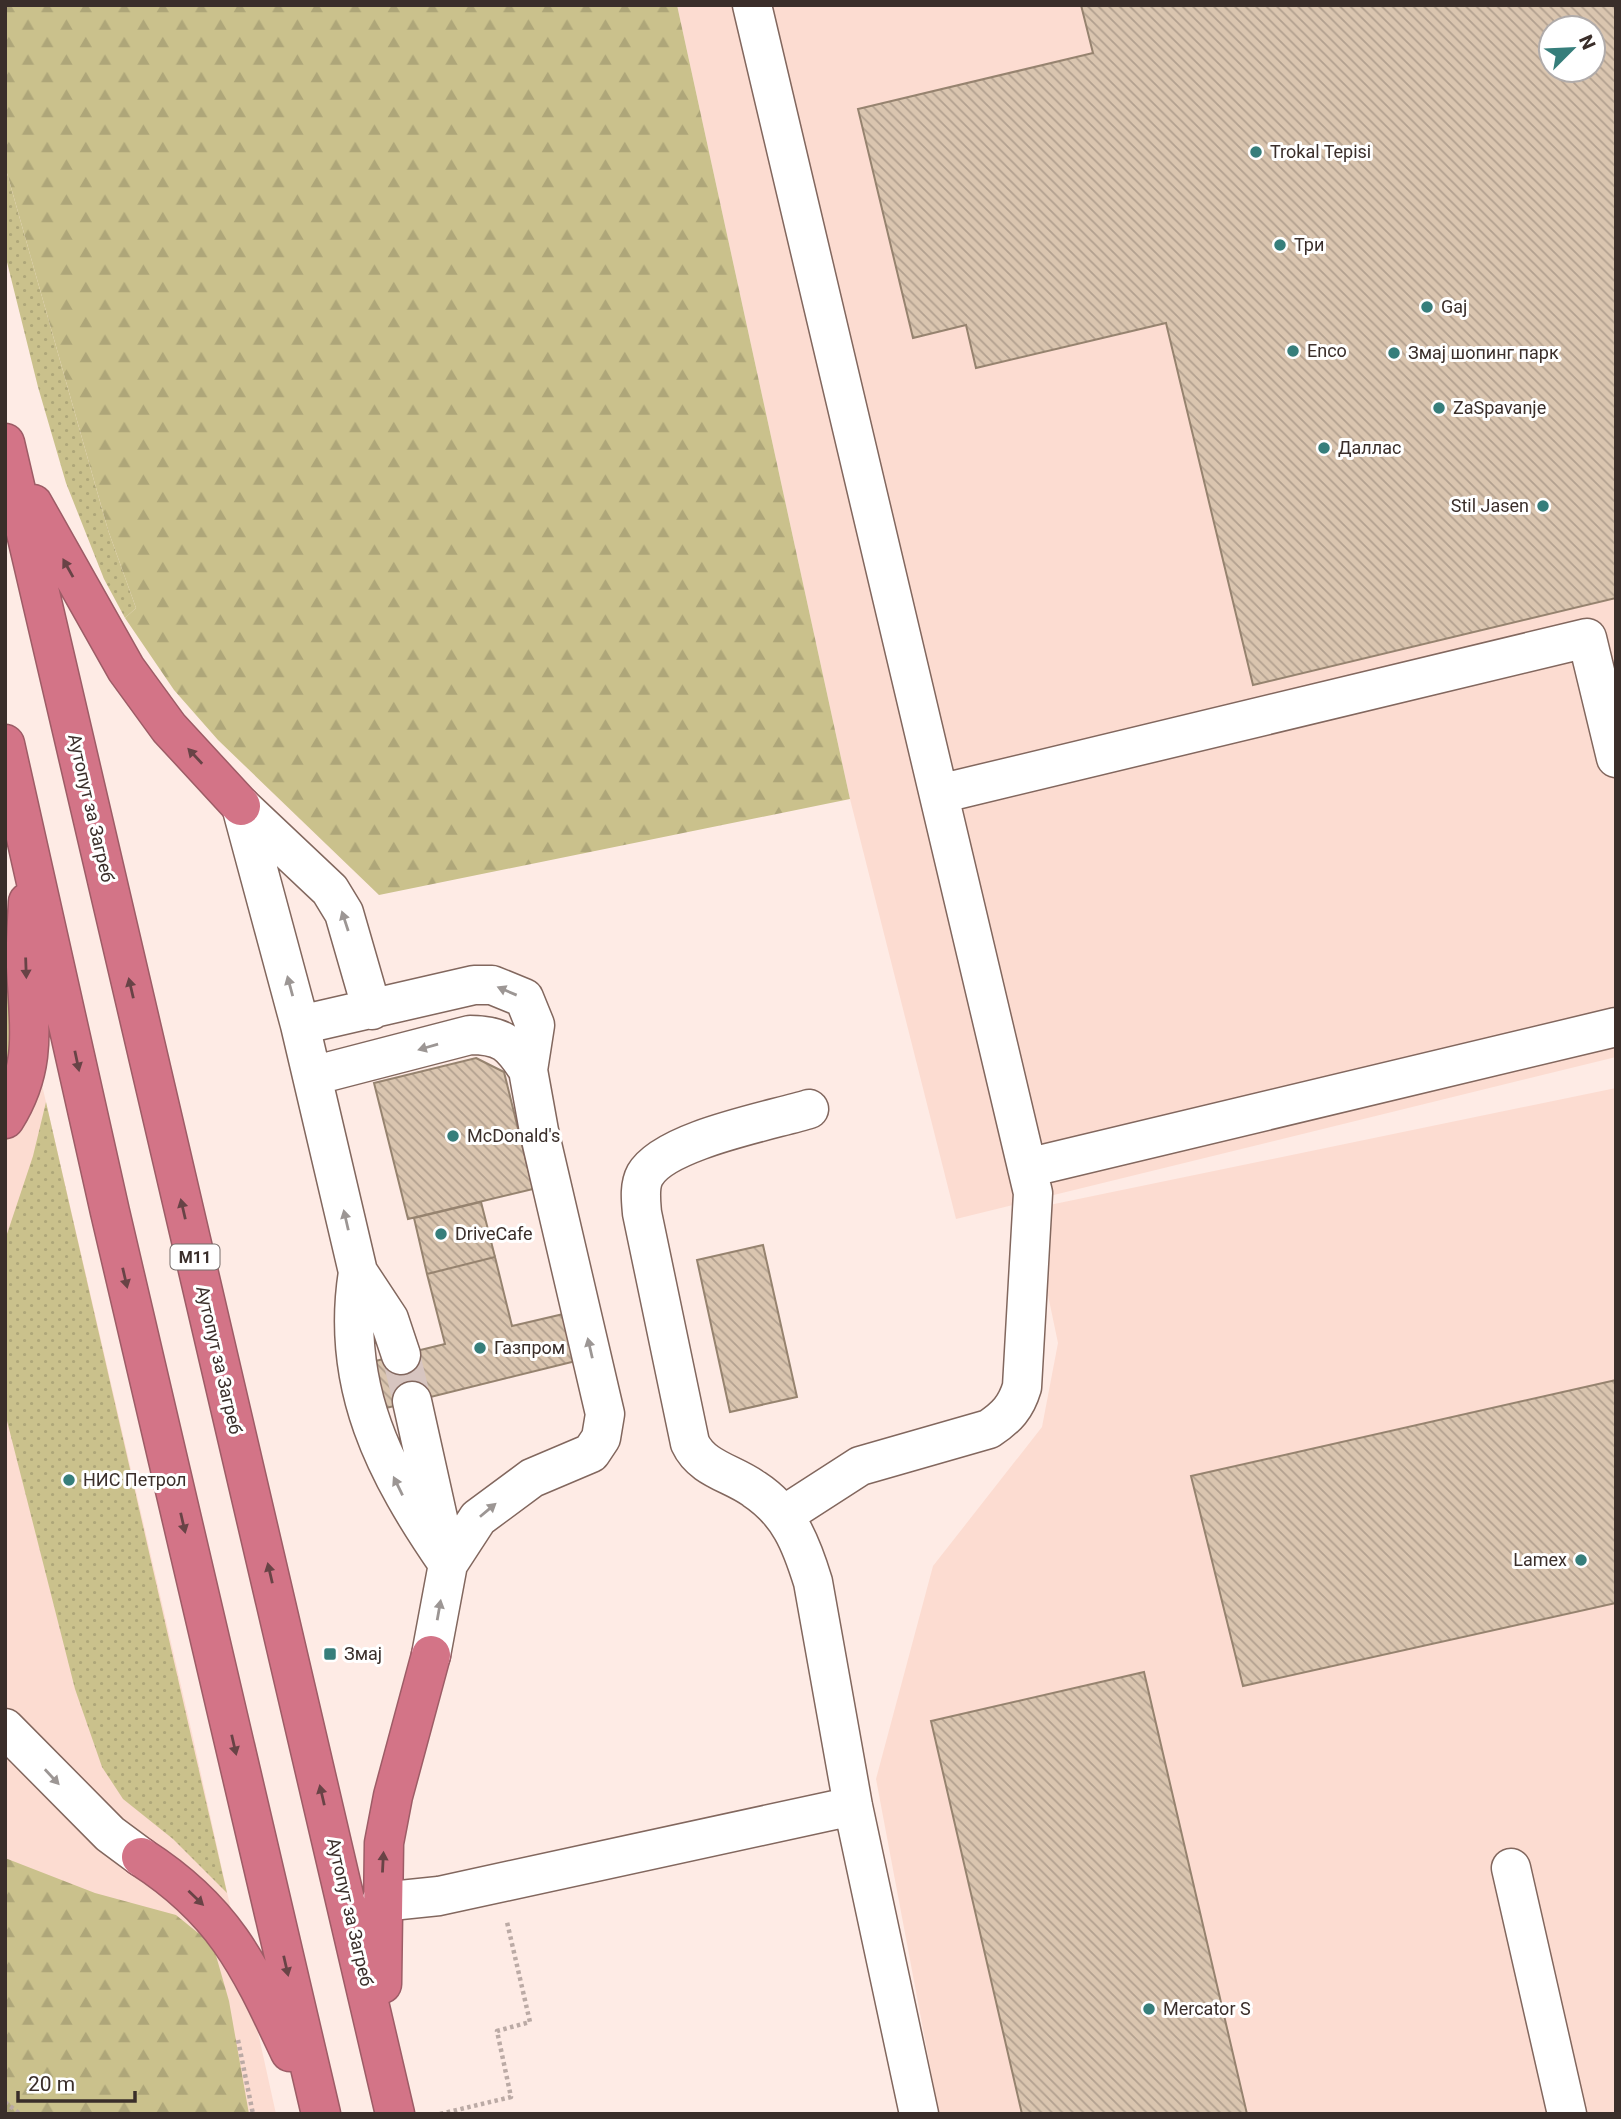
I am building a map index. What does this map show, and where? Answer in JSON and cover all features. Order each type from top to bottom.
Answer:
[{"type":"highway","points":[[7,452],[126,669],[169,728],[241,806]]},
{"type":"highway","name":"Аутопут за Загреб","points":[[7,452],[396,2114]]},
{"type":"highway","points":[[5,744],[31,850],[110,1212],[320,2114]]},
{"type":"highway","points":[[5,1119],[25,1077],[31,1049],[26,963],[31,850]]},
{"type":"highway","points":[[382,2052],[381,1902],[384,1843],[393,1796],[431,1655]]},
{"type":"highway","points":[[141,1857],[195,1896],[235,1947],[254,1977],[320,2114]]},
{"type":"lane","points":[[752,5],[1033,1193],[1022,1387],[1017,1405],[1004,1419],[989,1429],[860,1466],[784,1515]]},
{"type":"lane","points":[[939,794],[1587,638],[1616,758]]},
{"type":"lane","points":[[241,806],[330,890],[344,913],[372,1010]]},
{"type":"lane","points":[[241,806],[300,1026],[358,1272],[389,1319],[401,1355]]},
{"type":"lane","points":[[300,1026],[474,985],[492,985],[524,998],[535,1025],[528,1070],[539,1131],[605,1414],[601,1438],[591,1453],[532,1478],[478,1518],[448,1564],[431,1655]]},
{"type":"lane","points":[[1027,1168],[1616,1027]]},
{"type":"lane","points":[[312,1076],[470,1035],[486,1035],[513,1045],[528,1070]]},
{"type":"lane","points":[[809,1109],[676,1148],[645,1175],[641,1189],[642,1213],[690,1443],[702,1460],[752,1487],[784,1515],[794,1527],[802,1546],[813,1582],[853,1806],[919,2114]]},
{"type":"lane","points":[[358,1272],[353,1302],[353,1344],[368,1415],[377,1442],[408,1506],[448,1564]]},
{"type":"lane","points":[[412,1401],[448,1564]]},
{"type":"lane","points":[[5,1728],[110,1834],[141,1857]]},
{"type":"lane","points":[[381,1902],[439,1896],[853,1806]]},
{"type":"lane","points":[[1511,1868],[1567,2114]]},
{"type":"path","points":[[440,2114],[511,2097],[497,2031],[530,2022],[499,1883]]},
{"type":"path","points":[[5,2102],[20,2114]]},
{"type":"shaded area","name":"Змај шопинг парк","points":[[677,5],[1616,5],[1616,1057],[956,1219],[850,799]]},
{"type":"shaded area","name":"НИС Петрол","points":[[5,925],[192,1733],[276,2114],[5,2114]]},
{"type":"shaded area","points":[[1616,1088],[1616,2114],[939,2114],[876,1779],[933,1566],[1042,1427],[1058,1343],[1030,1209]]},
{"type":"green space","points":[[5,5],[677,5],[850,799],[379,895],[218,740],[174,690],[125,618],[136,608],[108,530],[5,166]]},
{"type":"green space","points":[[5,166],[108,530],[136,608],[125,618],[104,579],[66,483],[38,387],[5,254]]},
{"type":"green space","points":[[5,925],[22,996],[5,1084]]},
{"type":"green space","name":"НИС Петрол","points":[[46,1102],[227,1893],[173,1839],[123,1799],[102,1767],[75,1689],[5,1413],[5,1240],[33,1156]]},
{"type":"green space","points":[[5,1858],[95,1893],[176,1915],[213,1945],[229,2001],[249,2114],[5,2114]]},
{"type":"building","name":"Змај шопинг парк","points":[[1081,5],[1616,5],[1616,598],[1253,685],[1166,323],[976,368],[966,325],[913,338],[858,109],[1093,53]]},
{"type":"building","name":"McDonald's","points":[[476,1058],[504,1072],[533,1189],[408,1219],[374,1083]]},
{"type":"building","points":[[481,1202],[495,1257],[427,1274],[414,1218]]},
{"type":"building","points":[[763,1245],[797,1397],[730,1412],[697,1260]]},
{"type":"building","points":[[495,1257],[512,1326],[572,1312],[584,1359],[374,1411],[363,1364],[445,1344],[427,1274]]},
{"type":"building","points":[[1616,1380],[1616,1603],[1243,1686],[1191,1476]]},
{"type":"building","points":[[1144,1672],[1247,2114],[1022,2114],[931,1721]]},
{"type":"tunnel","points":[[401,1355],[412,1401]]},
{"type":"place","name":"Trokal Tepisi","points":[[1256,152]]},
{"type":"place","name":"Три","points":[[1280,245]]},
{"type":"place","name":"Gaj","points":[[1427,307]]},
{"type":"place","name":"Enco","points":[[1293,351]]},
{"type":"place","name":"Змај шопинг парк","points":[[1394,353]]},
{"type":"place","name":"ZaSpavanje","points":[[1439,408]]},
{"type":"place","name":"Даллас","points":[[1324,448]]},
{"type":"place","name":"Stil Jasen","points":[[1543,506]]},
{"type":"place","name":"McDonald's","points":[[453,1136]]},
{"type":"place","name":"DriveCafe","points":[[441,1234]]},
{"type":"place","name":"Газпром","points":[[480,1348]]},
{"type":"place","name":"НИС Петрол","points":[[69,1480]]},
{"type":"place","name":"Lamex","points":[[1581,1560]]},
{"type":"place","name":"Змај","points":[[330,1654]]},
{"type":"place","name":"Mercator S","points":[[1149,2009]]}]
